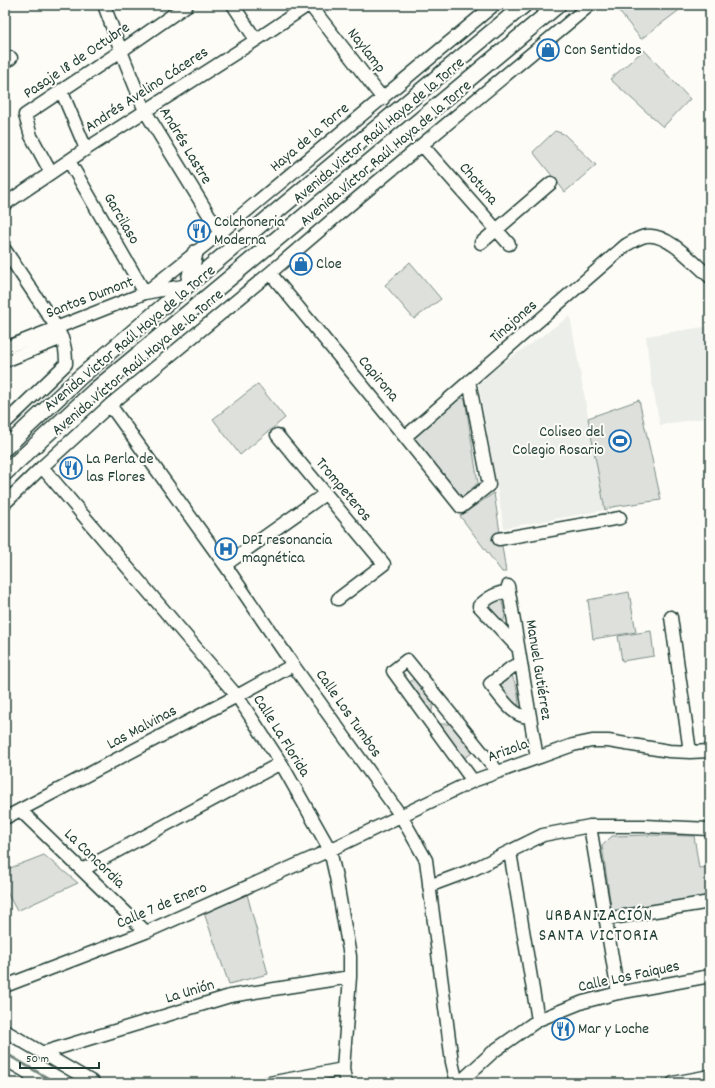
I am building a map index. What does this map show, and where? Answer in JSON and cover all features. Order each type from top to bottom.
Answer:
[{"type":"main road","name":"Avenida Victor Raúl Haya de la Torre","points":[[5,448],[79,378],[188,285],[524,5]]},
{"type":"main road","name":"Avenida Victor Raúl Haya de la Torre","points":[[5,473],[94,391],[558,5]]},
{"type":"main road","points":[[188,285],[195,253]]},
{"type":"street","name":"Andrés Lastre","points":[[104,5],[145,111],[220,233]]},
{"type":"street","points":[[233,5],[256,40]]},
{"type":"street","name":"Andrés Avelino Cáceres","points":[[5,204],[86,148],[309,5]]},
{"type":"street","name":"Naylamp","points":[[309,5],[383,98]]},
{"type":"street","name":"Haya de la Torre","points":[[144,293],[220,233],[494,5]]},
{"type":"street","name":"Avenida Víctor Raúl Haya de la Torre","points":[[5,503],[110,405],[590,5]]},
{"type":"street","name":"Pasaje 18 de Octubre","points":[[51,173],[31,136],[25,115],[121,51],[180,7]]},
{"type":"street","points":[[61,90],[86,148]]},
{"type":"street","name":"Chotuna","points":[[422,145],[509,244]]},
{"type":"street","name":"Garcilaso","points":[[69,161],[144,293]]},
{"type":"street","points":[[481,243],[497,231],[551,183]]},
{"type":"street","name":"Tinajones","points":[[405,436],[626,245],[636,239],[647,235],[660,237],[674,245],[710,276]]},
{"type":"street","points":[[5,250],[59,333],[66,350],[66,364],[5,423]]},
{"type":"street","name":"Capirona","points":[[270,273],[405,436],[461,507],[489,486],[469,381]]},
{"type":"street","name":"Santos Dumont","points":[[5,361],[59,333],[144,293],[188,285]]},
{"type":"street","name":"Santos Dumont","points":[[5,348],[59,333]]},
{"type":"street","name":"Calle Los Tumbos","points":[[110,405],[225,565],[293,665],[401,816],[426,860],[452,1062],[458,1083]]},
{"type":"street","name":"Trompeteros","points":[[277,435],[384,564],[338,599]]},
{"type":"street","name":"Calle La Florida","points":[[42,467],[237,696],[281,763],[330,850],[350,956],[350,977],[343,1069],[346,1083]]},
{"type":"street","points":[[225,565],[325,494]]},
{"type":"street","points":[[499,539],[620,518]]},
{"type":"street","name":"Manuel Gutiérrez","points":[[518,648],[479,606],[498,592],[509,588],[536,758]]},
{"type":"street","points":[[670,617],[690,752]]},
{"type":"street","points":[[473,781],[393,671],[407,660],[498,772]]},
{"type":"street","points":[[521,664],[512,667],[490,684],[516,714],[524,717],[530,716]]},
{"type":"street","name":"Las Malvinas","points":[[5,818],[293,665]]},
{"type":"street","points":[[429,719],[450,713]]},
{"type":"street","name":"Arizola","points":[[330,850],[473,781],[573,745],[592,741],[608,741],[669,751],[710,751]]},
{"type":"street","points":[[82,870],[281,763]]},
{"type":"street","name":"La Concordia","points":[[20,810],[146,932]]},
{"type":"street","points":[[429,886],[472,870],[543,835],[590,826],[644,826],[710,829]]},
{"type":"street","points":[[590,826],[618,993]]},
{"type":"street","name":"Calle 7 de Enero","points":[[5,986],[146,932],[330,850]]},
{"type":"street","points":[[510,852],[538,1020]]},
{"type":"street","points":[[606,919],[710,902]]},
{"type":"street","name":"Calle Los Faiques","points":[[458,1083],[494,1051],[538,1020],[583,1002],[618,993],[710,976]]},
{"type":"street","name":"La Unión","points":[[42,1053],[230,996],[350,977]]},
{"type":"street","points":[[5,1031],[94,1083]]},
{"type":"street","points":[[269,1083],[343,1069]]},
{"type":"street","points":[[5,1075],[19,1083]]},
{"type":"street","points":[[673,1083],[710,1076]]},
{"type":"shaded area","points":[[614,5],[686,5],[641,39]]},
{"type":"shaded area","points":[[644,50],[690,99],[663,127],[610,79]]},
{"type":"shaded area","points":[[555,131],[564,134],[596,165],[565,192],[533,152]]},
{"type":"shaded area","points":[[410,262],[441,299],[414,319],[385,285]]},
{"type":"shaded area","points":[[570,316],[605,510],[504,528],[478,381]]},
{"type":"shaded area","points":[[710,326],[710,417],[660,425],[650,373],[646,336]]},
{"type":"shaded area","points":[[258,384],[285,418],[240,455],[213,419]]},
{"type":"shaded area","points":[[460,398],[465,399],[478,483],[462,497],[414,438]]},
{"type":"shaded area","name":"Coliseo del Colegio Rosario","points":[[639,400],[661,500],[612,507],[605,510],[588,418]]},
{"type":"shaded area","points":[[494,493],[506,572],[502,572],[460,516]]},
{"type":"shaded area","points":[[629,592],[636,632],[593,639],[588,600]]},
{"type":"shaded area","points":[[501,597],[505,616],[503,624],[486,604]]},
{"type":"shaded area","points":[[651,631],[654,656],[622,661],[618,636]]},
{"type":"shaded area","points":[[508,675],[512,676],[516,685],[519,712],[496,685]]},
{"type":"shaded area","points":[[417,677],[434,700],[431,716],[409,684]]},
{"type":"shaded area","points":[[436,724],[454,724],[472,753],[460,759]]},
{"type":"shaded area","points":[[612,836],[694,836],[699,868],[710,867],[710,898],[612,913],[602,846]]},
{"type":"shaded area","points":[[44,855],[78,883],[17,911],[5,889],[5,870]]},
{"type":"shaded area","points":[[247,894],[268,974],[229,984],[204,913]]},
{"type":"waterway","points":[[5,1053],[56,1083]]},
{"type":"place","name":"Con Sentidos","points":[[548,50]]},
{"type":"place","name":"Colchoneria Moderna","points":[[199,231]]},
{"type":"place","name":"Cloe","points":[[301,264]]},
{"type":"place","name":"Coliseo del Colegio Rosario","points":[[620,441]]},
{"type":"place","name":"La Perla de las Flores","points":[[71,468]]},
{"type":"place","name":"DPI resonancia magnética","points":[[226,549]]},
{"type":"place","name":"Mar y Loche","points":[[563,1029]]},
{"type":"district","name":"URBANIZACIÓN SANTA VICTORIA","points":[[599,927]]}]
